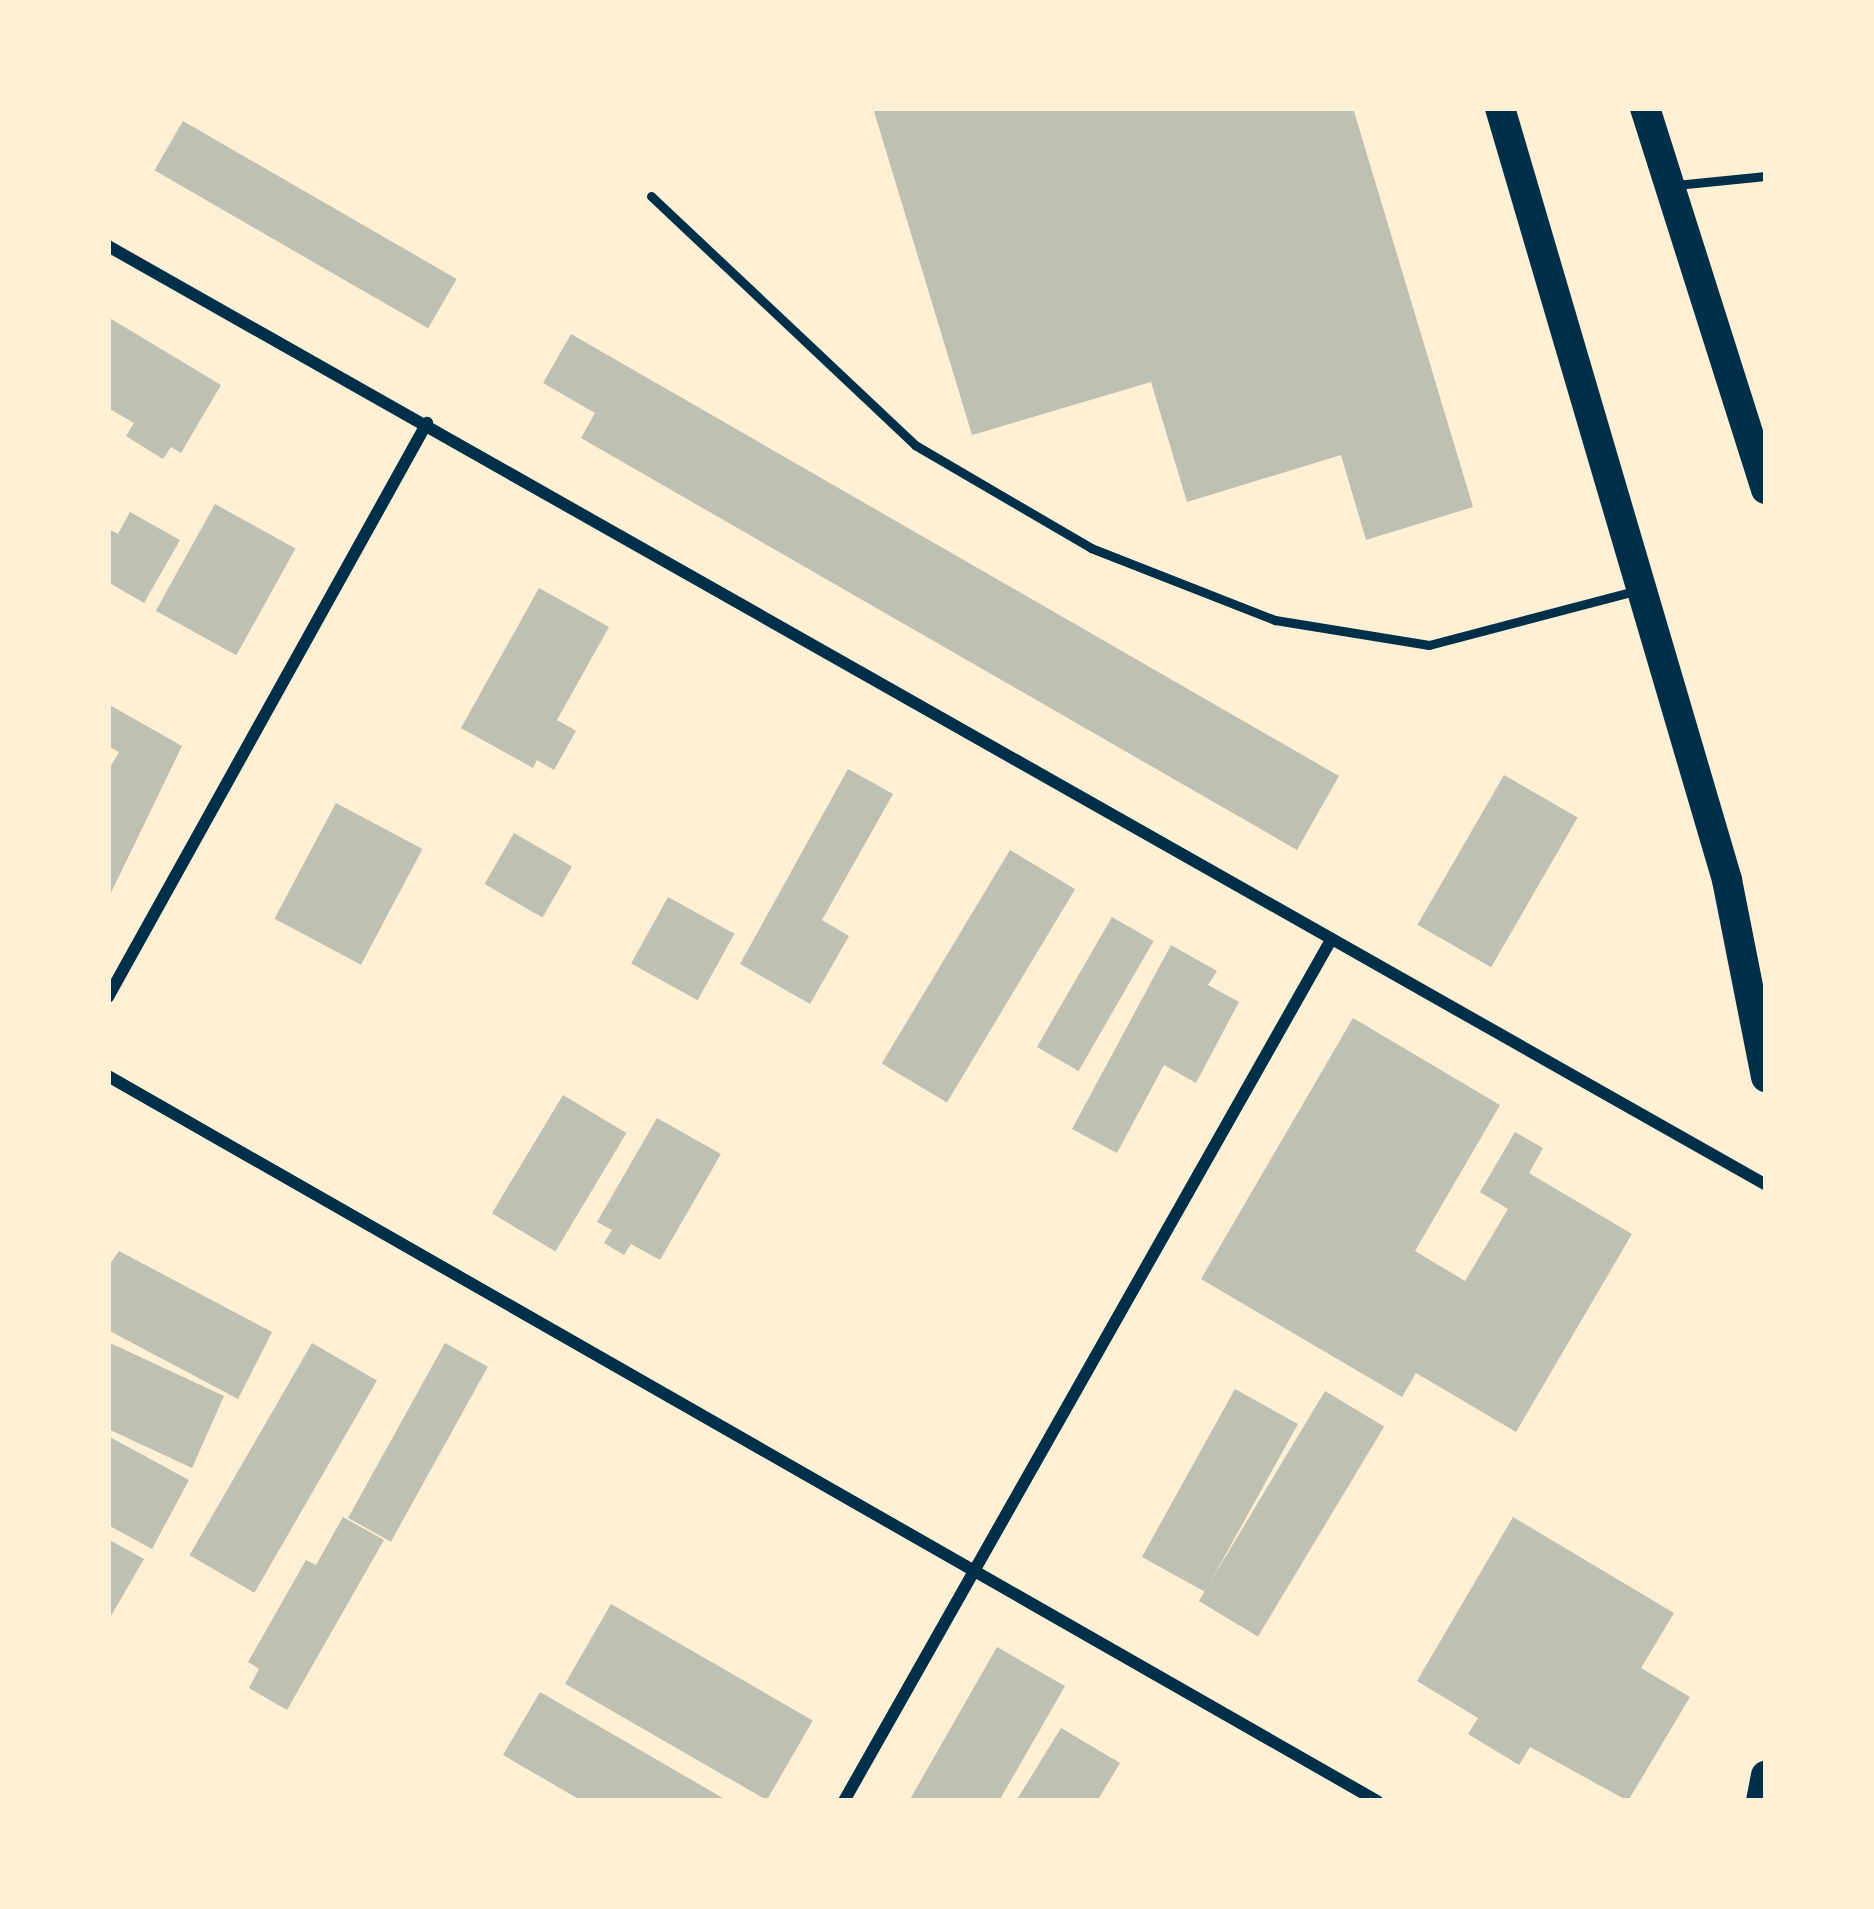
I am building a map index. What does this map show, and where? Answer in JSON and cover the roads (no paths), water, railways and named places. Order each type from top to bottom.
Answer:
[{"type":"main road","points":[[1500,108],[1726,880],[1766,1077]]},
{"type":"main road","points":[[1645,108],[1766,489]]},
{"type":"main road","points":[[1761,1801],[1766,1775]]},
{"type":"street","points":[[108,246],[1766,1185]]},
{"type":"street","points":[[108,997],[427,424]]},
{"type":"street","points":[[844,1801],[1331,940]]},
{"type":"street","points":[[108,1076],[1377,1801]]},
{"type":"lane","points":[[1670,185],[1766,176]]},
{"type":"lane","points":[[651,196],[915,445],[1112,556],[1275,620],[1429,645],[1643,589]]}]
